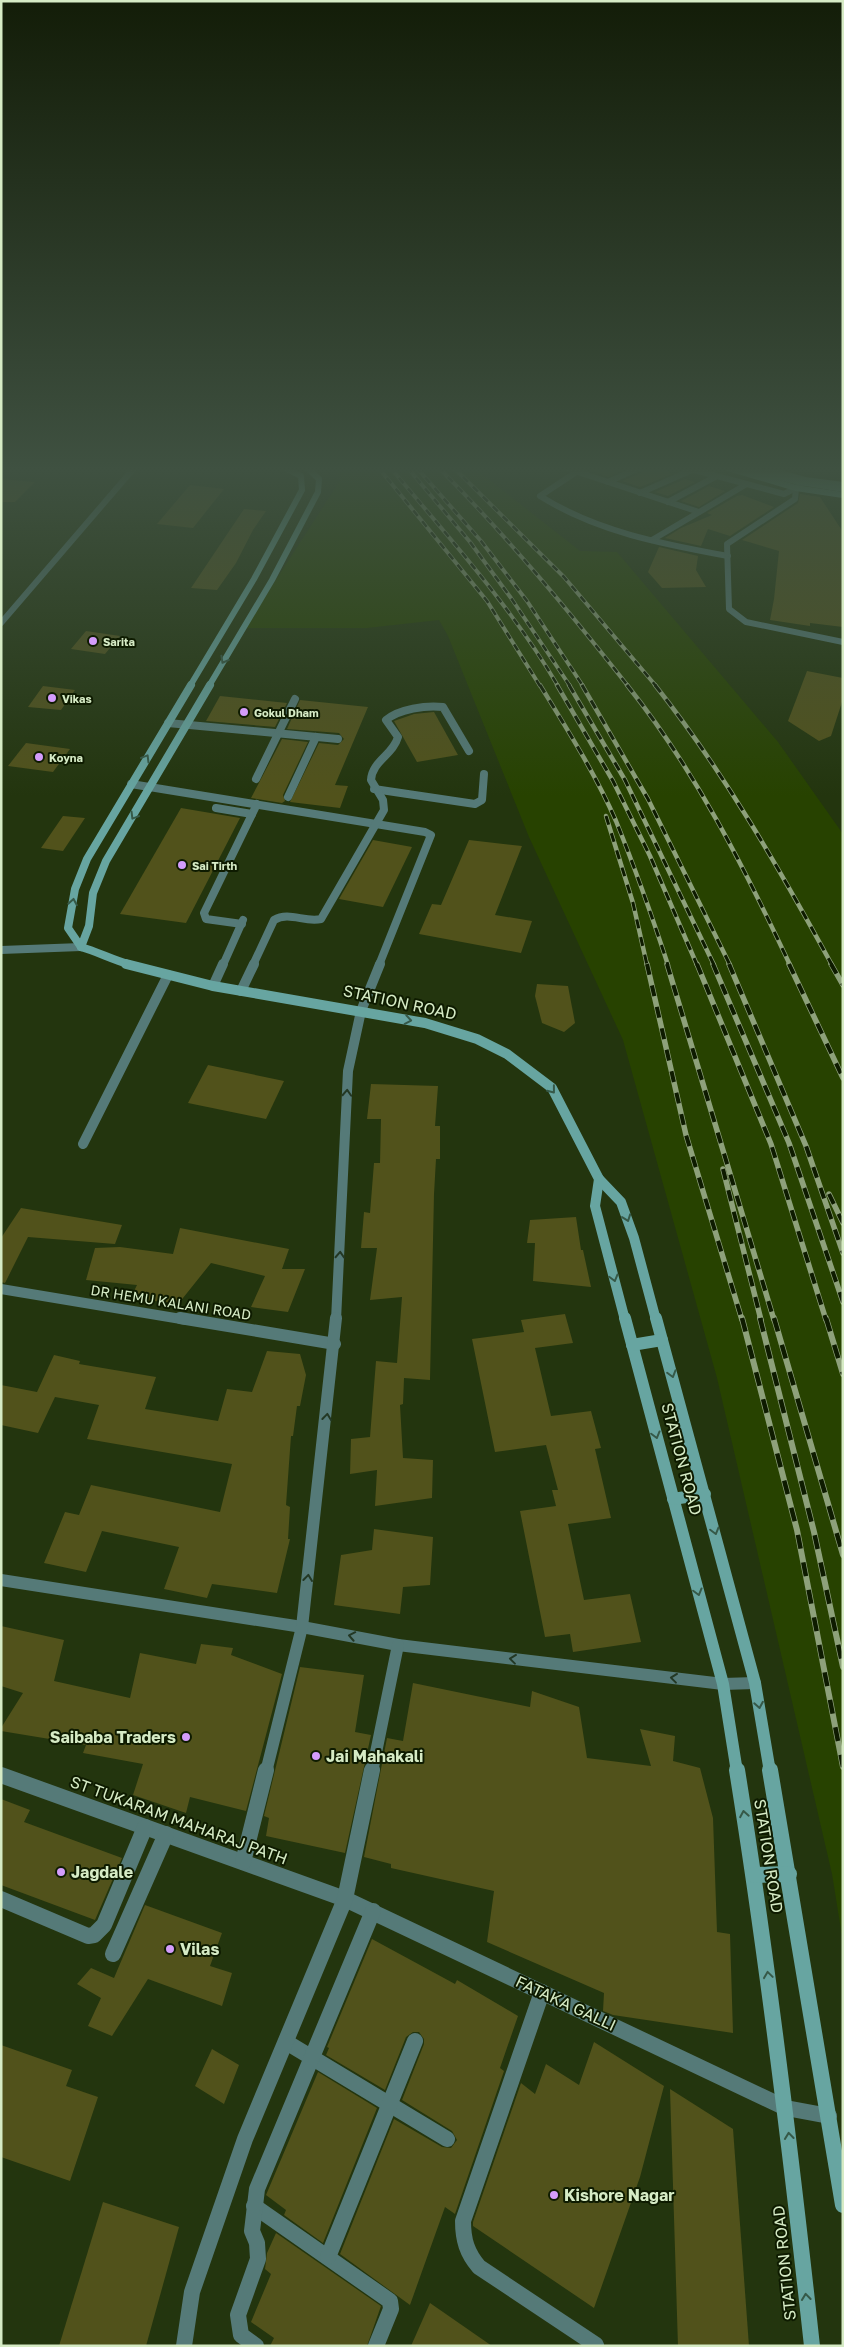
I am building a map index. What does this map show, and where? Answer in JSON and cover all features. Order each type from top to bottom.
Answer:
[{"type":"main road","points":[[80,947],[89,926],[93,894],[106,861],[198,709],[239,634],[274,577]]},
{"type":"main road","points":[[80,947],[68,928],[75,889],[87,859],[254,579],[272,580]]},
{"type":"main road","points":[[221,632],[239,634]]},
{"type":"main road","points":[[178,707],[198,709]]},
{"type":"main road","points":[[87,859],[106,861]]},
{"type":"main road","name":"STATION ROAD","points":[[80,947],[94,951],[112,960],[213,986],[425,1023],[477,1039],[507,1054],[552,1088],[599,1179],[595,1206],[723,1684],[754,1875],[786,2108],[812,2346]]},
{"type":"main road","points":[[599,1179],[621,1202],[634,1238],[755,1683],[789,1874],[843,2205]]},
{"type":"main road","points":[[632,1345],[662,1340]]},
{"type":"main road","points":[[673,1499],[705,1494]]},
{"type":"main road","points":[[754,1875],[789,1874]]},
{"type":"street","points":[[1,623],[41,577]]},
{"type":"street","points":[[728,577],[729,609],[746,622],[843,642]]},
{"type":"street","points":[[256,779],[295,699]]},
{"type":"street","points":[[241,991],[274,920],[282,916],[313,922],[321,919],[377,824],[385,805],[383,799],[374,789],[370,778],[373,766],[392,751],[397,743],[398,737],[386,720],[389,716],[434,706],[443,707],[469,750]]},
{"type":"street","points":[[168,723],[338,739]]},
{"type":"street","points":[[288,797],[316,737]]},
{"type":"street","points":[[374,789],[476,804],[482,800],[484,774]]},
{"type":"street","points":[[131,784],[425,832],[430,835],[360,1011],[348,1071],[335,1344],[302,1627],[243,1862]]},
{"type":"street","points":[[213,986],[243,922],[210,920],[204,917],[257,804]]},
{"type":"street","points":[[216,808],[252,814]]},
{"type":"street","points":[[1,950],[35,951],[58,947],[80,947]]},
{"type":"street","points":[[83,1144],[168,974]]},
{"type":"street","name":"DR HEMU KALANI ROAD","points":[[1,1290],[335,1344]]},
{"type":"street","points":[[1,1580],[302,1627],[398,1645],[723,1684],[755,1683]]},
{"type":"street","points":[[184,2346],[192,2292],[245,2140],[345,1899],[398,1645]]},
{"type":"street","name":"ST TUKARAM MAHARAJ PATH","points":[[1,1775],[345,1899]]},
{"type":"street","points":[[1,1898],[88,1936],[94,1935],[104,1925],[145,1827]]},
{"type":"street","points":[[113,1954],[166,1834]]},
{"type":"street","name":"FATAKA GALLI","points":[[345,1899],[786,2108],[829,2116]]},
{"type":"street","points":[[256,2346],[241,2335],[238,2315],[258,2260],[257,2243],[252,2231],[257,2190],[373,1911]]},
{"type":"street","points":[[542,1992],[463,2221],[462,2239],[468,2256],[479,2267],[596,2345]]},
{"type":"street","points":[[328,2257],[415,2041]]},
{"type":"street","points":[[286,2042],[447,2139]]},
{"type":"street","points":[[254,2206],[391,2302],[391,2309],[376,2346]]},
{"type":"shaded area","points":[[278,577],[638,577],[778,742],[843,834],[843,1942],[832,1874],[717,1378],[623,1040],[529,837],[448,636],[439,620],[367,628],[245,628]]},
{"type":"building","points":[[199,577],[226,577],[217,590],[191,588]]},
{"type":"building","points":[[652,577],[700,577],[706,587],[662,588]]},
{"type":"building","points":[[776,577],[843,577],[843,627],[810,623],[810,626],[770,620]]},
{"type":"building","name":"Sarita","points":[[86,631],[120,636],[105,654],[71,649]]},
{"type":"building","points":[[807,671],[843,678],[843,699],[831,736],[819,741],[788,721]]},
{"type":"building","name":"Vikas","points":[[43,686],[75,690],[61,710],[28,707]]},
{"type":"building","name":"Gokul Dham","points":[[220,696],[287,703],[275,727],[206,721]]},
{"type":"building","points":[[300,700],[368,707],[335,785],[348,786],[340,808],[290,802],[319,743],[338,745],[344,739],[339,733],[287,729]]},
{"type":"building","points":[[434,712],[458,755],[417,762],[394,721],[414,714]]},
{"type":"building","points":[[282,739],[308,742],[283,795],[285,801],[282,803],[251,798]]},
{"type":"building","name":"Koyna","points":[[26,743],[70,749],[53,772],[8,766]]},
{"type":"building","name":"Sai Tirth","points":[[181,808],[240,818],[186,923],[120,914]]},
{"type":"building","points":[[63,816],[85,818],[63,851],[41,848]]},
{"type":"building","points":[[373,840],[412,847],[383,907],[339,899]]},
{"type":"building","points":[[469,840],[522,846],[495,915],[532,921],[521,953],[419,934],[432,904],[441,905]]},
{"type":"building","points":[[537,984],[568,986],[575,1023],[564,1032],[542,1023],[535,996]]},
{"type":"building","points":[[208,1065],[284,1081],[266,1119],[188,1103]]},
{"type":"building","points":[[371,1084],[438,1086],[435,1126],[440,1126],[440,1159],[436,1159],[434,1194],[430,1380],[404,1378],[403,1404],[400,1405],[403,1458],[433,1460],[432,1498],[375,1506],[377,1470],[350,1474],[351,1439],[370,1437],[376,1361],[397,1363],[402,1297],[370,1300],[377,1248],[361,1248],[364,1212],[370,1213],[374,1163],[380,1163],[381,1119],[367,1119]]},
{"type":"building","points":[[21,1208],[122,1225],[115,1244],[28,1237],[5,1283],[1,1282],[1,1238]]},
{"type":"building","points":[[576,1217],[581,1250],[583,1250],[591,1287],[533,1281],[535,1243],[527,1243],[530,1220]]},
{"type":"building","points":[[180,1228],[289,1249],[282,1269],[305,1269],[288,1312],[251,1307],[265,1276],[211,1263],[179,1303],[130,1299],[137,1285],[86,1280],[95,1248],[120,1247],[173,1254]]},
{"type":"building","points":[[565,1314],[573,1343],[535,1348],[551,1416],[591,1411],[601,1448],[595,1449],[611,1518],[568,1524],[584,1600],[630,1594],[641,1642],[573,1652],[570,1634],[545,1637],[520,1511],[556,1506],[552,1490],[558,1490],[546,1445],[495,1452],[472,1339],[524,1332],[521,1320]]},
{"type":"building","points":[[267,1351],[300,1354],[306,1375],[300,1406],[297,1406],[293,1436],[291,1436],[286,1505],[290,1507],[288,1539],[290,1539],[277,1593],[212,1584],[207,1598],[164,1589],[179,1547],[102,1531],[86,1572],[44,1563],[65,1512],[79,1515],[91,1485],[220,1512],[232,1464],[87,1439],[99,1405],[55,1397],[38,1433],[1,1425],[1,1385],[37,1392],[54,1355],[80,1361],[79,1364],[156,1377],[145,1409],[218,1421],[227,1389],[252,1392]]},
{"type":"building","points":[[374,1529],[433,1537],[430,1585],[403,1587],[400,1614],[334,1605],[341,1555],[372,1550]]},
{"type":"building","points":[[1,1626],[64,1640],[54,1681],[130,1698],[140,1653],[196,1664],[201,1644],[233,1648],[231,1655],[282,1674],[246,1811],[190,1797],[186,1813],[133,1795],[143,1764],[83,1753],[86,1745],[1,1731],[1,1728],[23,1693],[1,1686]]},
{"type":"building","name":"Jai Mahakali","points":[[300,1667],[364,1675],[355,1732],[371,1735],[345,1853],[266,1836],[269,1818],[264,1816]]},
{"type":"building","points":[[413,1683],[530,1707],[532,1691],[579,1707],[587,1758],[651,1766],[640,1729],[675,1736],[673,1761],[700,1768],[713,1818],[717,1932],[730,1934],[733,2033],[613,2015],[603,2011],[604,1993],[487,1942],[494,1891],[391,1868],[391,1864],[364,1857],[387,1738],[403,1741]]},
{"type":"building","name":"Jagdale","points":[[1,1799],[30,1810],[24,1822],[122,1858],[95,1920],[1,1885]]},
{"type":"building","name":"Vilas","points":[[145,1905],[222,1933],[210,1966],[232,1973],[222,2006],[148,1979],[112,2036],[88,2026],[101,1998],[77,1984],[91,1968],[114,1978]]},
{"type":"building","points":[[372,1939],[455,1984],[457,1980],[518,2016],[500,2068],[504,2071],[455,2214],[445,2207],[410,2305],[340,2254],[394,2119],[442,2147],[451,2148],[457,2140],[452,2131],[402,2100],[424,2044],[424,2039],[419,2032],[413,2032],[406,2037],[385,2090],[326,2055],[329,2048],[327,2047]]},
{"type":"building","name":"Kishore Nagar","points":[[594,2042],[664,2086],[640,2177],[594,2308],[473,2226],[473,2222],[521,2083],[535,2094],[546,2064],[579,2085]]},
{"type":"building","points":[[1,2045],[72,2070],[66,2086],[98,2097],[70,2181],[1,2157]]},
{"type":"building","points":[[212,2049],[239,2065],[224,2104],[195,2086]]},
{"type":"building","points":[[318,2072],[377,2108],[323,2243],[284,2215],[286,2210],[266,2195]]},
{"type":"building","points":[[670,2089],[733,2129],[749,2346],[678,2346]]},
{"type":"building","points":[[103,2202],[179,2227],[146,2346],[59,2346]]},
{"type":"building","points":[[276,2233],[381,2306],[367,2346],[270,2346],[274,2338],[251,2322],[271,2274],[265,2269],[267,2253]]},
{"type":"building","points":[[430,2303],[492,2346],[411,2346]]},
{"type":"railway","points":[[467,577],[487,601],[540,686]]},
{"type":"railway","points":[[481,577],[520,628],[558,686]]},
{"type":"railway","points":[[495,577],[570,686]]},
{"type":"railway","points":[[508,577],[527,601],[583,686]]},
{"type":"railway","points":[[538,577],[628,686]]},
{"type":"railway","points":[[564,577],[656,686]]},
{"type":"railway","points":[[540,685],[590,768],[608,803],[643,892],[668,965]]},
{"type":"railway","points":[[557,685],[613,781],[650,856],[697,965]]},
{"type":"railway","points":[[569,685],[625,780],[714,965]]},
{"type":"railway","points":[[582,685],[648,799],[730,965]]},
{"type":"railway","points":[[627,685],[675,751],[717,820],[755,892],[790,965]]},
{"type":"railway","points":[[655,685],[704,752],[750,821],[832,965]]},
{"type":"railway","points":[[606,816],[633,903],[647,965]]},
{"type":"railway","points":[[647,964],[686,1135],[742,1320]]},
{"type":"railway","points":[[667,964],[774,1320]]},
{"type":"railway","points":[[697,964],[771,1144],[826,1320]]},
{"type":"railway","points":[[713,964],[789,1143],[843,1302]]},
{"type":"railway","points":[[729,964],[806,1146],[843,1253]]},
{"type":"railway","points":[[789,964],[843,1078]]},
{"type":"railway","points":[[831,964],[843,985]]},
{"type":"railway","points":[[723,1169],[761,1320]]},
{"type":"railway","points":[[829,1194],[843,1223]]},
{"type":"railway","points":[[742,1318],[797,1530],[843,1767]]},
{"type":"railway","points":[[760,1318],[814,1532],[843,1667]]},
{"type":"railway","points":[[774,1318],[843,1555]]},
{"type":"railway","points":[[826,1318],[843,1374]]},
{"type":"place","name":"Sarita","points":[[93,641]]},
{"type":"place","name":"Vikas","points":[[52,698]]},
{"type":"place","name":"Gokul Dham","points":[[244,712]]},
{"type":"place","name":"Koyna","points":[[39,757]]},
{"type":"place","name":"Sai Tirth","points":[[182,865]]},
{"type":"place","name":"Saibaba Traders","points":[[186,1737]]},
{"type":"place","name":"Jai Mahakali","points":[[316,1756]]},
{"type":"place","name":"Jagdale","points":[[61,1872]]},
{"type":"place","name":"Vilas","points":[[170,1949]]},
{"type":"place","name":"Kishore Nagar","points":[[554,2195]]}]
